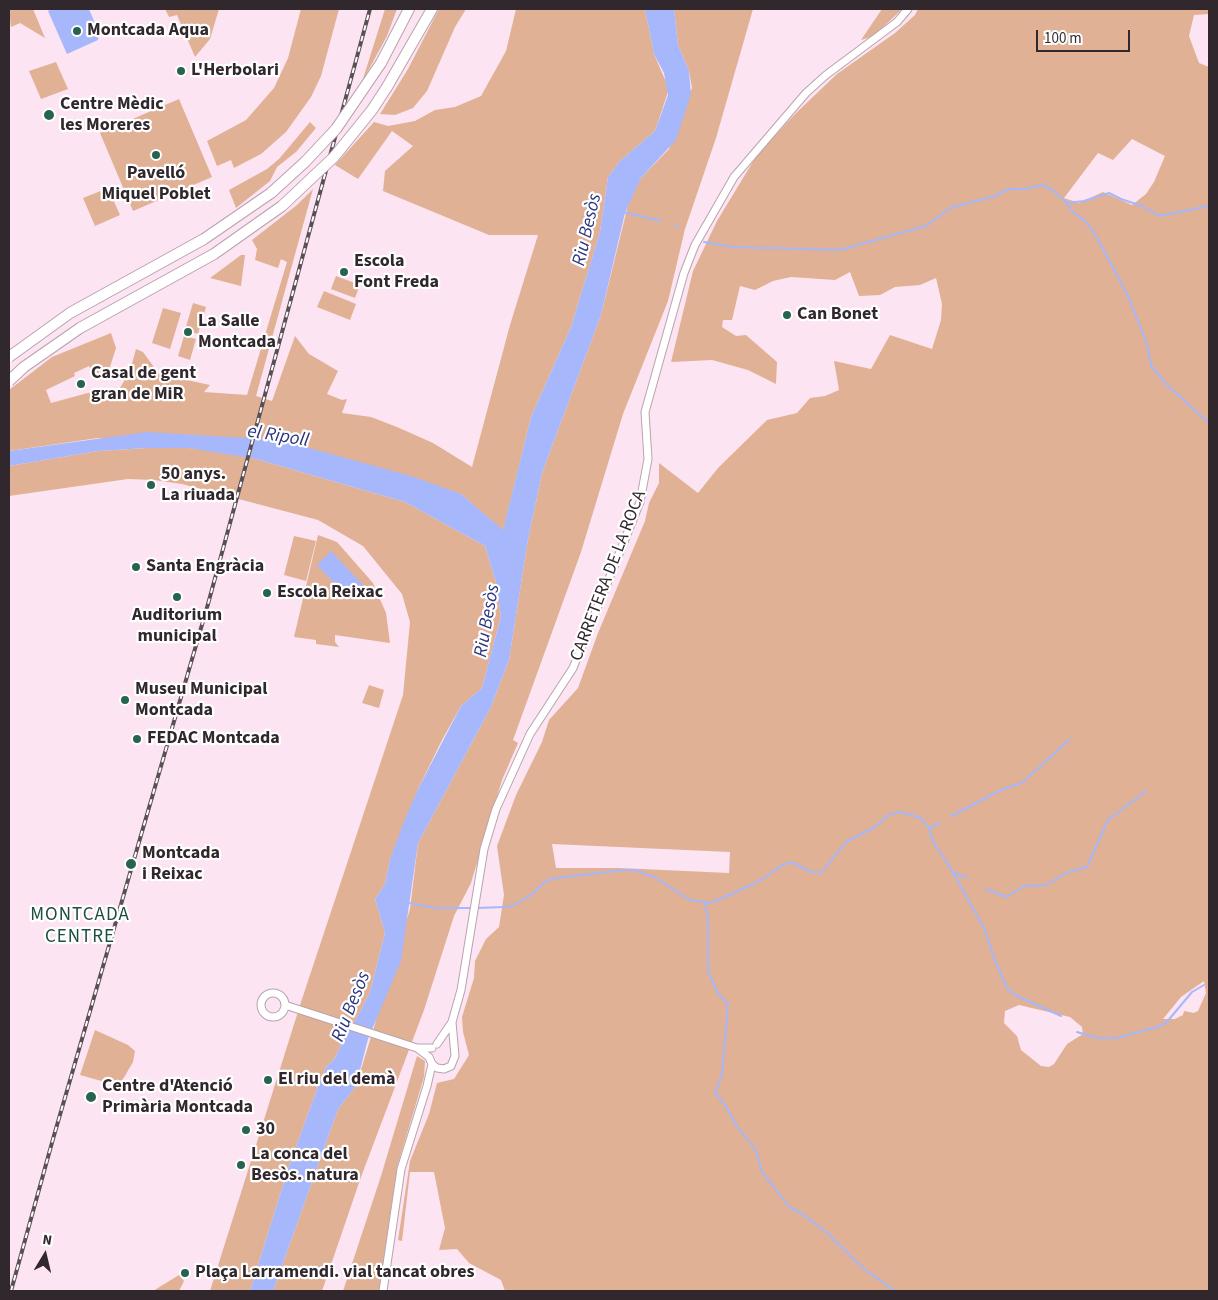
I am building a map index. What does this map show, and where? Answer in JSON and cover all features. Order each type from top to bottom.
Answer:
[{"type":"highway","points":[[9,357],[70,313],[204,239],[271,193],[305,162],[336,129],[381,63],[409,9]]},
{"type":"highway","points":[[416,35],[428,9]]},
{"type":"highway","points":[[9,380],[80,328],[214,254],[270,216],[300,191],[334,157],[367,117],[387,87],[432,9]]},
{"type":"street","name":"CARRETERA DE LA ROCA","points":[[452,1022],[461,990],[484,849],[496,809],[530,734],[573,668],[640,502],[648,459],[645,421],[647,402],[684,273],[695,245],[734,177],[806,92],[889,29],[908,9]]},
{"type":"street","points":[[285,1005],[417,1048],[442,1069]]},
{"type":"street","points":[[383,1291],[401,1168],[427,1086],[435,1046],[452,1022]]},
{"type":"street","points":[[427,1086],[442,1069],[449,1068],[454,1063],[452,1022]]},
{"type":"street","points":[[417,1048],[446,1044],[453,1049]]},
{"type":"shaded area","points":[[9,9],[33,9],[45,38],[20,23],[11,27]]},
{"type":"shaded area","points":[[165,9],[219,9],[210,39],[195,57],[177,15],[169,17]]},
{"type":"shaded area","points":[[301,9],[339,9],[321,76],[311,97],[286,132],[261,154],[234,168],[231,160],[217,166],[207,141],[246,120],[274,88],[288,58]]},
{"type":"shaded area","points":[[385,9],[397,9],[387,36],[362,82]]},
{"type":"shaded area","points":[[439,9],[466,9],[455,27],[427,91],[413,108],[395,115],[380,114],[408,69]]},
{"type":"shaded area","points":[[516,9],[645,9],[654,54],[669,89],[655,131],[621,160],[608,177],[600,232],[571,327],[531,417],[503,531],[461,494],[280,440],[98,438],[9,451],[9,390],[52,357],[111,333],[116,348],[110,367],[94,375],[89,366],[74,373],[75,376],[46,390],[51,403],[95,391],[96,403],[114,398],[130,371],[136,349],[143,352],[159,374],[210,385],[204,392],[247,395],[287,262],[281,259],[278,268],[255,260],[257,249],[252,240],[297,205],[313,189],[256,396],[272,401],[295,336],[309,354],[338,371],[327,394],[342,400],[347,399],[342,413],[371,417],[397,427],[433,443],[472,467],[510,325],[538,235],[489,235],[383,191],[385,171],[413,146],[392,131],[358,179],[335,165],[374,122],[388,126],[415,121],[435,110],[455,107],[481,96],[506,51]]},
{"type":"shaded area","points":[[674,9],[753,9],[716,138],[685,229],[668,301],[623,414],[581,552],[513,740],[518,743],[502,780],[471,883],[454,916],[424,1010],[361,1177],[322,1291],[273,1291],[338,1109],[356,1086],[410,909],[418,843],[491,707],[509,660],[528,539],[542,473],[601,315],[629,201],[641,178],[669,149],[692,88],[689,71],[678,45]]},
{"type":"shaded area","points":[[882,9],[902,9],[874,36],[861,40]]},
{"type":"shaded area","points":[[918,9],[1209,9],[1209,14],[1194,15],[1189,36],[1199,63],[1209,67],[1209,1291],[505,1291],[501,1280],[469,1263],[457,1249],[439,1250],[445,1228],[434,1172],[410,1172],[402,1241],[398,1240],[410,1161],[429,1114],[437,1083],[454,1079],[469,1055],[463,1032],[462,1017],[474,978],[475,961],[486,939],[499,927],[504,895],[497,846],[516,795],[542,742],[549,720],[578,688],[598,633],[645,521],[649,503],[659,483],[659,463],[698,493],[718,468],[767,420],[797,413],[810,398],[825,396],[839,390],[834,361],[871,369],[890,335],[932,349],[941,320],[942,304],[936,278],[920,285],[895,287],[880,295],[859,296],[850,272],[835,280],[791,277],[773,281],[755,290],[740,286],[732,320],[723,320],[722,327],[736,336],[746,335],[777,362],[776,384],[748,370],[712,360],[671,362],[693,271],[717,221],[757,155],[795,114],[837,74],[895,33],[915,15]],"holes":[[[1132,139],[1165,156],[1154,182],[1146,194],[1132,205],[1103,192],[1079,203],[1064,198],[1098,153],[1113,160]],[[552,844],[730,852],[729,873],[619,868],[556,868]],[[1204,981],[1206,993],[1198,1011],[1194,1013],[1184,1011],[1183,1015],[1175,1019],[1163,1019],[1181,997]],[[1019,1005],[1070,1017],[1082,1027],[1083,1034],[1067,1044],[1054,1064],[1049,1067],[1041,1066],[1021,1050],[1017,1036],[1004,1023],[1005,1011]]]},
{"type":"shaded area","points":[[56,62],[68,89],[41,99],[29,71]]},
{"type":"shaded area","name":"Pavelló Miquel Poblet","points":[[179,99],[212,177],[133,211],[100,133]]},
{"type":"shaded area","points":[[310,122],[316,128],[296,152],[277,167],[270,181],[236,208],[229,190],[267,169],[279,159]]},
{"type":"shaded area","points":[[108,188],[120,215],[95,226],[83,198]]},
{"type":"shaded area","points":[[241,255],[245,255],[241,286],[210,278]]},
{"type":"shaded area","points":[[336,276],[360,285],[355,298],[331,289]]},
{"type":"shaded area","points":[[324,291],[356,304],[350,320],[317,307]]},
{"type":"shaded area","points":[[193,303],[206,307],[198,334],[185,330]]},
{"type":"shaded area","points":[[163,308],[181,313],[170,349],[152,343]]},
{"type":"shaded area","points":[[184,336],[196,339],[190,360],[178,356]]},
{"type":"shaded area","points":[[189,448],[256,459],[405,502],[485,546],[496,582],[501,616],[482,688],[461,706],[442,740],[418,789],[390,859],[385,884],[375,899],[385,933],[370,992],[358,1016],[347,1032],[335,1058],[327,1066],[321,1078],[289,1166],[250,1291],[210,1291],[302,999],[403,695],[410,622],[402,594],[363,546],[318,520],[182,484],[154,480],[128,479],[9,496],[9,466],[98,451]]},
{"type":"shaded area","points":[[318,535],[337,542],[373,583],[386,613],[390,643],[335,635],[335,642],[339,647],[316,644],[316,640],[294,637]]},
{"type":"shaded area","points":[[294,536],[316,541],[306,581],[284,575]]},
{"type":"shaded area","points":[[369,685],[384,690],[379,708],[362,703]]},
{"type":"shaded area","points":[[95,1030],[128,1045],[135,1051],[133,1062],[119,1086],[80,1075]]},
{"type":"shaded area","points":[[417,1056],[425,1061],[424,1077],[397,1167],[379,1291],[343,1291],[381,1176]]},
{"type":"shaded area","points":[[179,1275],[184,1281],[179,1291],[153,1291]]},
{"type":"water","name":"Montcada Aqua","points":[[52,9],[89,9],[99,33],[98,40],[67,54],[48,11]]},
{"type":"water","points":[[645,9],[674,9],[678,45],[689,71],[691,94],[676,140],[641,178],[625,213],[601,315],[542,473],[528,539],[509,660],[491,707],[418,843],[401,961],[368,1039],[356,1086],[338,1109],[273,1291],[250,1291],[289,1166],[321,1078],[327,1066],[335,1058],[347,1032],[358,1016],[370,992],[385,933],[375,899],[385,884],[390,859],[403,824],[418,789],[461,706],[482,688],[501,616],[496,582],[485,546],[405,502],[256,459],[189,448],[147,448],[98,451],[9,466],[9,451],[147,432],[280,440],[411,476],[461,494],[503,530],[531,417],[571,327],[600,232],[608,177],[621,160],[655,131],[668,95],[664,73],[654,54]]},
{"type":"water","points":[[331,551],[363,585],[349,599],[317,565]]},
{"type":"waterway","points":[[704,242],[731,247],[840,250],[926,226],[950,208],[995,196],[1008,189],[1025,189],[1042,185],[1051,189],[1067,203],[1084,201],[1109,193],[1142,206],[1159,216],[1209,206]]},
{"type":"waterway","points":[[1067,204],[1071,210],[1086,222],[1095,234],[1128,296],[1147,344],[1151,366],[1167,385],[1209,423]]},
{"type":"waterway","points":[[622,212],[661,221]]},
{"type":"waterway","points":[[951,816],[1003,789],[1022,783],[1070,739]]},
{"type":"waterway","points":[[986,889],[1006,897],[1024,886],[1046,885],[1068,872],[1087,867],[1108,820],[1146,791]]},
{"type":"waterway","points":[[476,908],[514,905],[531,895],[546,881],[556,878],[624,870],[634,870],[654,877],[690,900],[711,903],[756,883],[784,864],[794,863],[811,872],[822,872],[846,842],[873,828],[890,814],[901,812],[921,818],[929,828],[933,842],[950,867],[985,930],[994,958],[1007,988],[1015,995],[1061,1016]]},
{"type":"waterway","points":[[929,828],[940,823]]},
{"type":"waterway","points":[[953,872],[967,878]]},
{"type":"waterway","points":[[409,903],[435,908],[472,908]]},
{"type":"waterway","points":[[705,903],[708,918],[708,971],[717,992],[728,1004],[722,1074],[715,1093],[726,1106],[736,1125],[756,1150],[762,1172],[790,1208],[801,1213],[826,1232],[864,1269],[895,1291]]},
{"type":"waterway","points":[[1077,1032],[1097,1038],[1117,1038],[1157,1027],[1166,1023],[1192,992],[1204,985]]},
{"type":"railway","points":[[11,1291],[53,1139],[208,604],[370,9]]},
{"type":"place","name":"Montcada Aqua","points":[[77,31]]},
{"type":"place","name":"L'Herbolari","points":[[181,71]]},
{"type":"place","name":"Centre Mèdic les Moreres","points":[[49,115]]},
{"type":"place","name":"Pavelló Miquel Poblet","points":[[156,155]]},
{"type":"place","name":"Escola Font Freda","points":[[344,272]]},
{"type":"place","name":"Can Bonet","points":[[787,315]]},
{"type":"place","name":"La Salle Montcada","points":[[188,332]]},
{"type":"place","name":"Casal de gent gran de MiR","points":[[81,384]]},
{"type":"place","name":"50 anys. La riuada","points":[[151,485]]},
{"type":"place","name":"Santa Engràcia","points":[[136,567]]},
{"type":"place","name":"Escola Reixac","points":[[267,593]]},
{"type":"place","name":"Auditorium municipal","points":[[177,597]]},
{"type":"place","name":"Museu Municipal Montcada","points":[[125,700]]},
{"type":"place","name":"FEDAC Montcada","points":[[137,739]]},
{"type":"place","name":"Montcada i Reixac","points":[[131,864]]},
{"type":"place","name":"El riu del demà","points":[[268,1080]]},
{"type":"place","name":"Centre d'Atenció Primària Montcada","points":[[91,1097]]},
{"type":"place","name":"30","points":[[246,1130]]},
{"type":"place","name":"La conca del Besòs. natura","points":[[241,1165]]},
{"type":"place","name":"Plaça Larramendi. vial tancat obres","points":[[185,1273]]},
{"type":"district","name":"MONTCADA CENTRE","points":[[80,927]]},
{"type":"water label","name":"Riu Besòs","points":[[588,230]]},
{"type":"water label","name":"el Ripoll","points":[[278,437]]},
{"type":"water label","name":"Riu Besòs","points":[[488,621]]},
{"type":"water label","name":"Riu Besòs","points":[[352,1007]]}]
